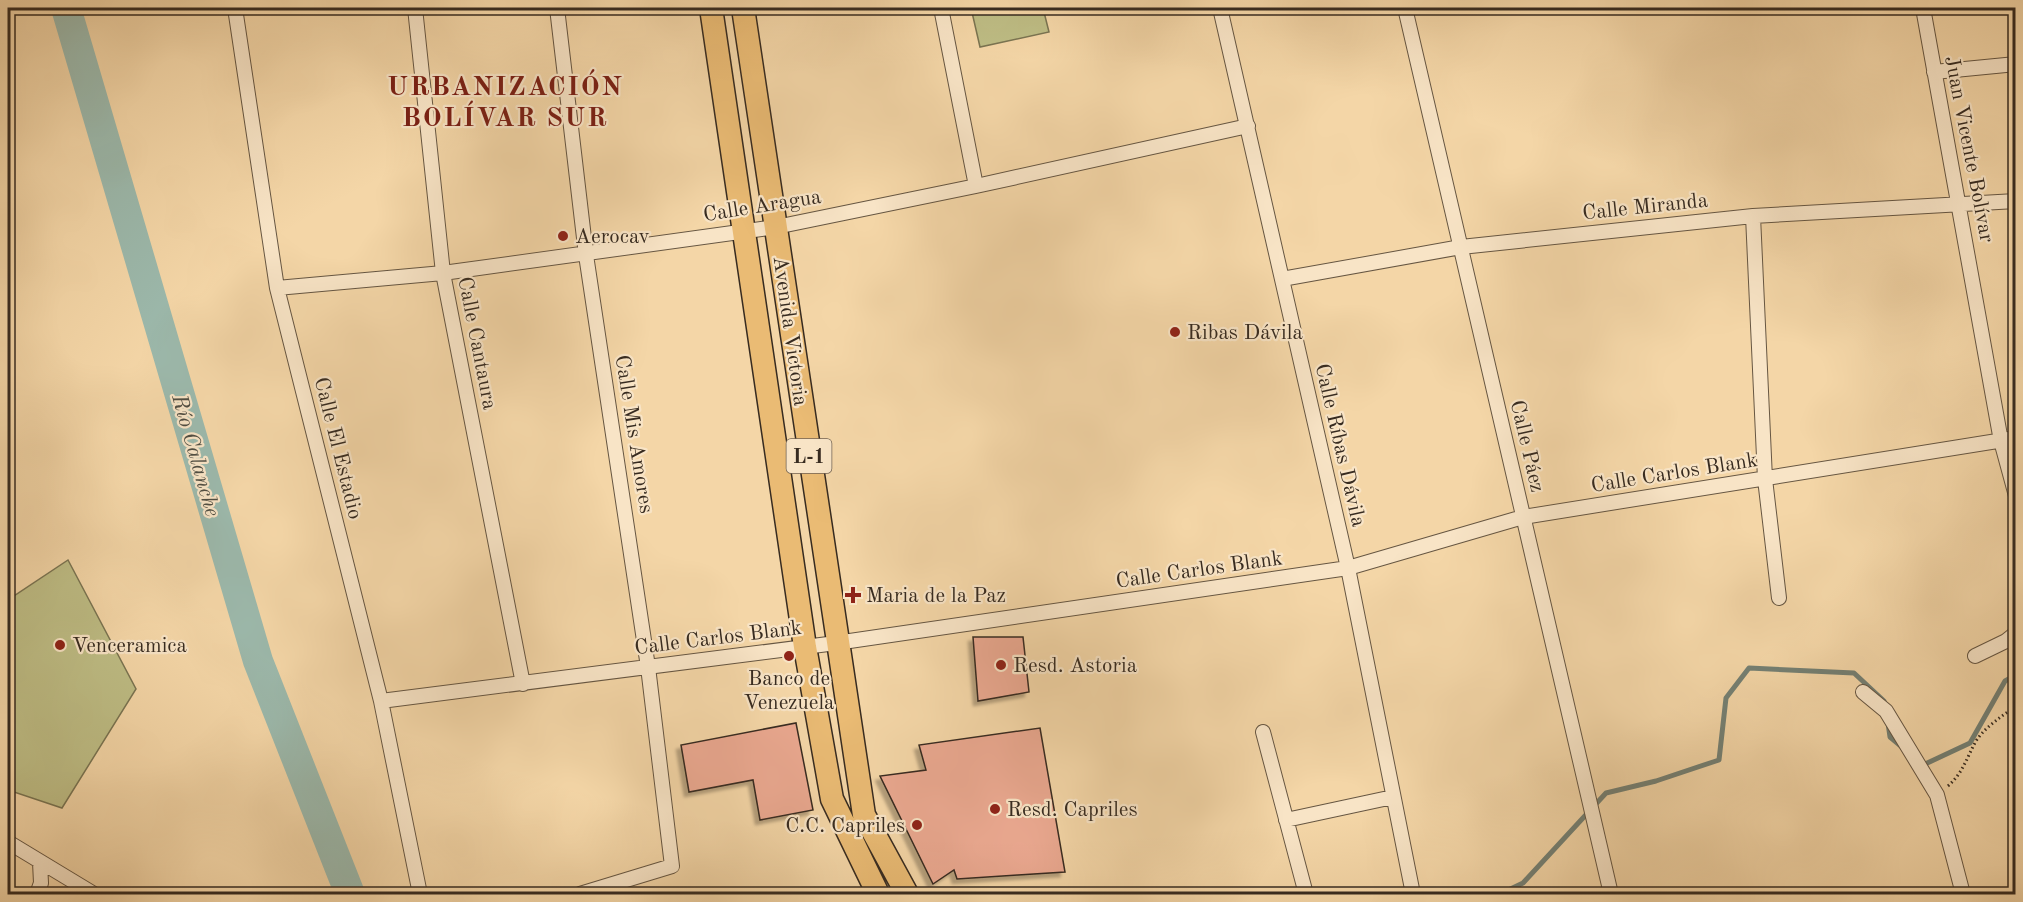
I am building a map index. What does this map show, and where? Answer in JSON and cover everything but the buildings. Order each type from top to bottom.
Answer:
[{"type":"main road","name":"Avenida Victoria","points":[[711,8],[805,647],[832,799],[878,894]]},
{"type":"main road","name":"Avenida Victoria","points":[[743,8],[836,643],[864,815],[906,894]]},
{"type":"street","name":"Calle El Estadio","points":[[235,8],[277,288],[381,701],[420,894]]},
{"type":"street","name":"Calle Cantaura","points":[[415,8],[442,273],[522,684]]},
{"type":"street","name":"Calle Mis Amores","points":[[557,8],[586,255],[648,667],[672,866],[580,894]]},
{"type":"street","points":[[941,8],[976,186]]},
{"type":"street","name":"Calle Ríbas Dávila","points":[[1220,8],[1348,568],[1413,894]]},
{"type":"street","name":"Calle Páez","points":[[1405,8],[1611,894]]},
{"type":"street","name":"Juan Vicente Bolívar","points":[[1923,8],[2008,439],[2016,496]]},
{"type":"street","points":[[1934,72],[2016,64]]},
{"type":"street","name":"Calle Aragua","points":[[277,288],[442,273],[586,255],[742,230],[776,227],[1248,126]]},
{"type":"street","name":"Calle Miranda","points":[[1282,279],[1461,247],[1753,216],[2016,201]]},
{"type":"street","points":[[1753,216],[1765,479],[1779,598]]},
{"type":"street","name":"Calle Carlos Blank","points":[[381,701],[836,643],[1348,568],[1523,517],[2008,439]]},
{"type":"street","points":[[1975,656],[2006,641],[2016,633]]},
{"type":"street","points":[[1863,692],[1886,711],[1938,795],[1963,894]]},
{"type":"street","points":[[1263,732],[1306,894]]},
{"type":"street","points":[[1286,820],[1393,797]]},
{"type":"street","points":[[8,842],[94,894]]},
{"type":"street","points":[[37,894],[41,883],[40,862]]},
{"type":"path","points":[[1938,795],[1960,772],[1976,741],[1992,723],[2016,706]]},
{"type":"shaded area","points":[[971,8],[1043,8],[1049,32],[980,47]]},
{"type":"shaded area","name":"Venceramica","points":[[68,560],[136,689],[62,808],[8,790],[8,600]]},
{"type":"waterway","name":"Río Calanche","points":[[66,8],[258,661],[350,894]]},
{"type":"waterway","points":[[1500,894],[1523,883],[1606,793],[1656,781],[1719,760],[1726,698],[1749,668],[1854,673],[1884,701],[1886,708]]},
{"type":"waterway","points":[[1923,765],[1970,743],[2005,681],[2016,675]]},
{"type":"waterway","points":[[1888,723],[1890,737],[1902,747]]},
{"type":"place","name":"Aerocav","points":[[563,236]]},
{"type":"place","name":"Ribas Dávila","points":[[1175,332]]},
{"type":"place","name":"Maria de la Paz","points":[[853,595]]},
{"type":"place","name":"Venceramica","points":[[60,645]]},
{"type":"place","name":"Banco de Venezuela","points":[[789,656]]},
{"type":"place","name":"Resd. Astoria","points":[[1001,665]]},
{"type":"place","name":"Resd. Capriles","points":[[995,809]]},
{"type":"place","name":"C.C. Capriles","points":[[917,825]]},
{"type":"district","name":"URBANIZACIÓN BOLÍVAR SUR","points":[[505,102]]}]
